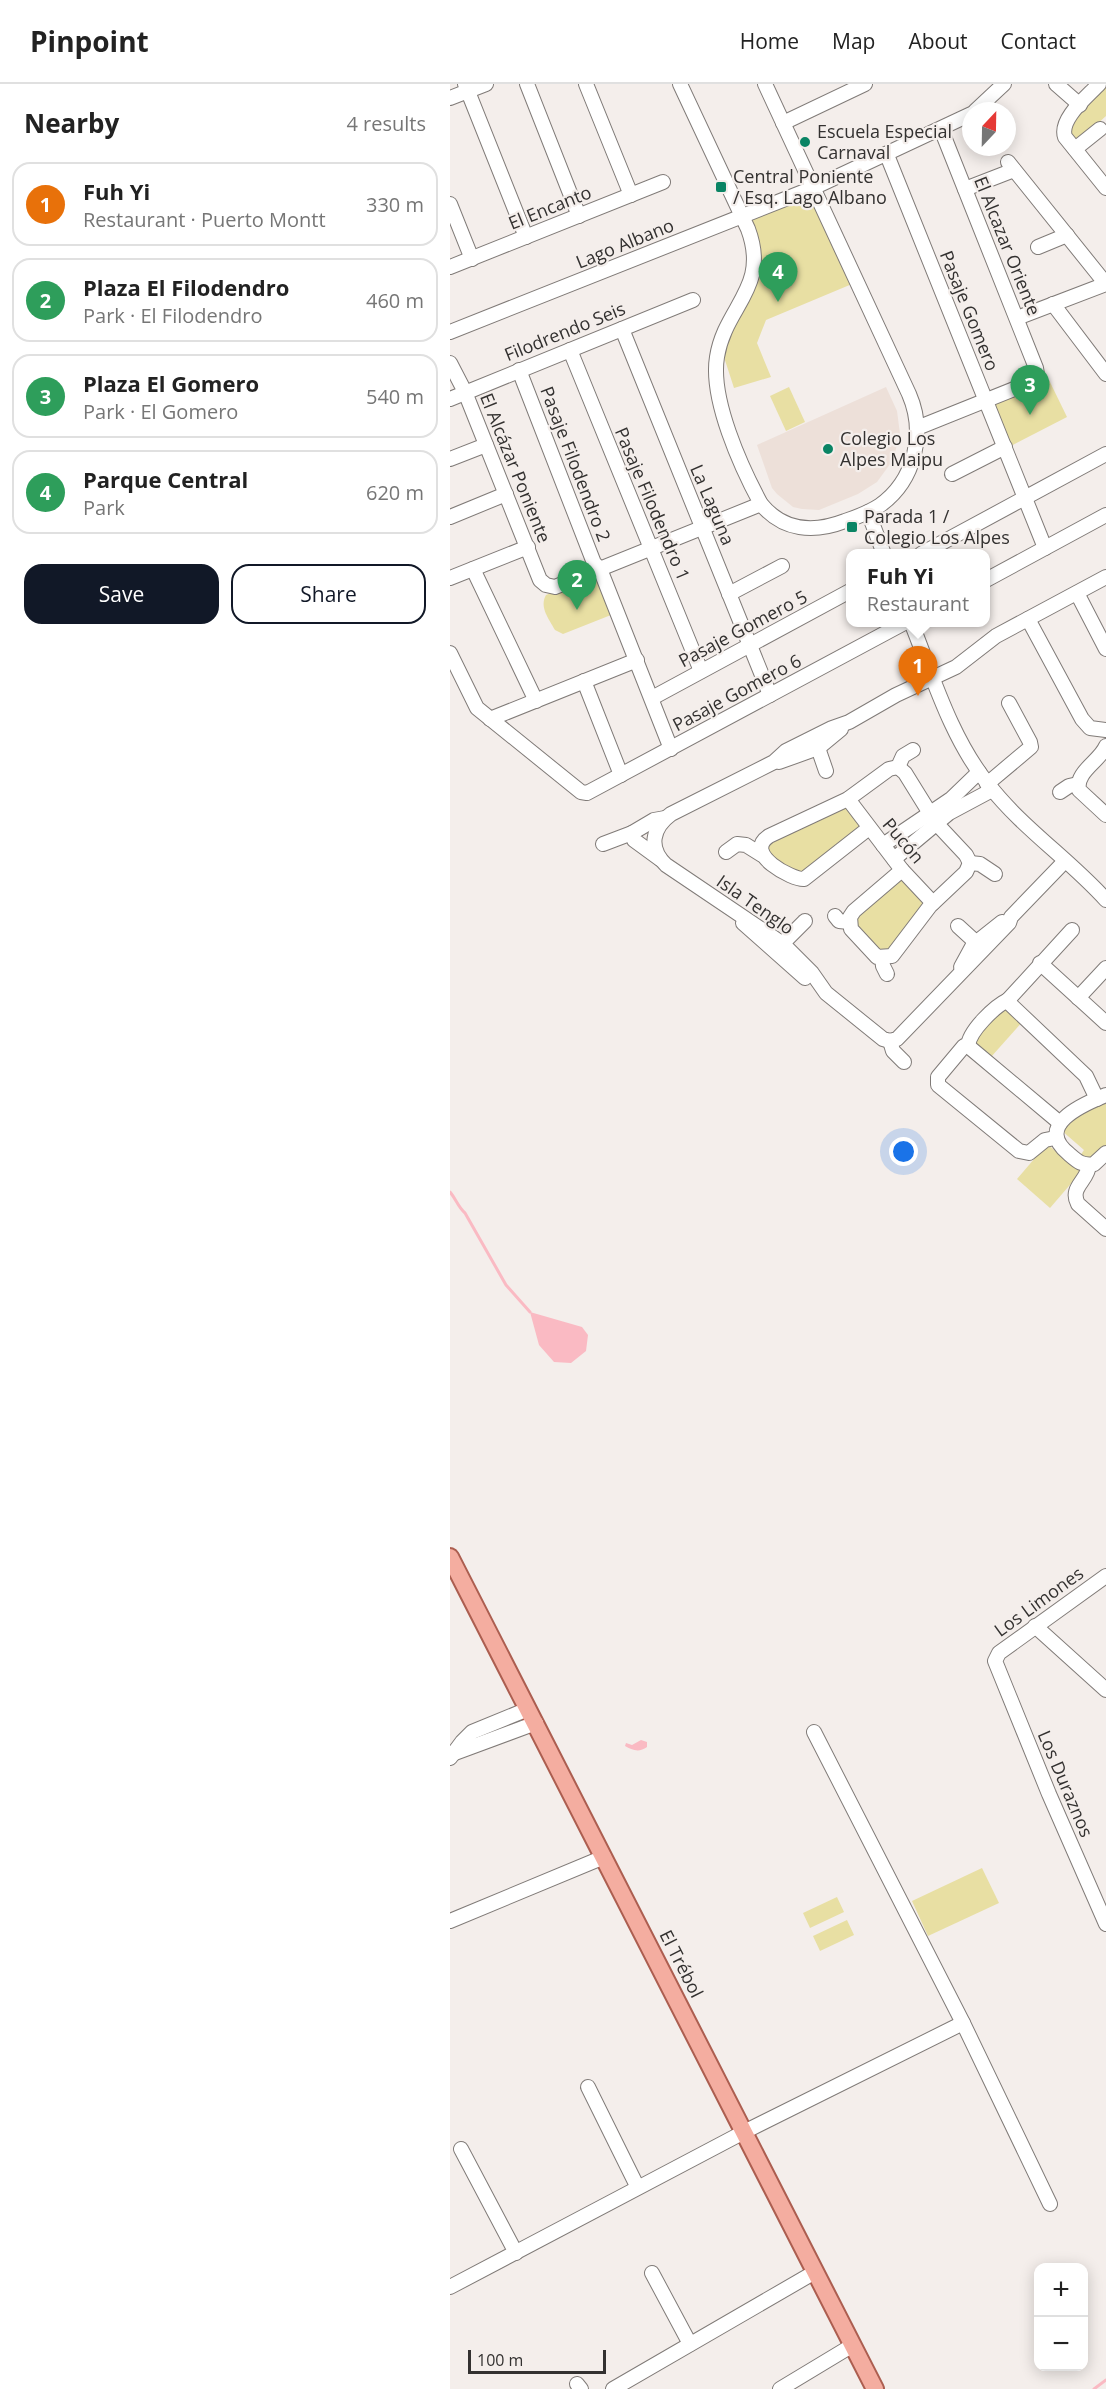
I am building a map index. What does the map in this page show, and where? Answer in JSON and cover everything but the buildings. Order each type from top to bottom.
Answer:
[{"type":"main road","name":"El Trébol","points":[[450,1557],[875,2389]]},
{"type":"street","points":[[450,98],[466,88],[486,84]]},
{"type":"street","points":[[527,84],[579,216]]},
{"type":"street","points":[[586,84],[631,195]]},
{"type":"street","points":[[680,84],[752,243],[753,270],[748,288],[721,341],[716,381],[721,409],[761,504],[779,521],[805,529],[826,528],[868,512],[886,500],[902,482],[914,454],[917,428],[911,398],[765,84]]},
{"type":"street","points":[[783,123],[846,88],[865,84]]},
{"type":"street","points":[[985,102],[1004,84]]},
{"type":"street","points":[[1056,84],[1080,105]]},
{"type":"street","points":[[1092,86],[1064,128],[1065,138],[1106,188]]},
{"type":"street","points":[[466,88],[526,237]]},
{"type":"street","name":"Lago Albano","points":[[450,333],[813,188],[962,119]]},
{"type":"street","name":"El Alcazar Oriente","points":[[942,129],[1036,368],[1036,377],[1029,383],[986,401]]},
{"type":"street","points":[[1075,149],[1100,129]]},
{"type":"street","name":"Pasaje Gomero","points":[[887,155],[1045,548]]},
{"type":"street","points":[[965,189],[1011,166],[1106,284],[1017,318]]},
{"type":"street","name":"El Encanto","points":[[450,267],[663,182]]},
{"type":"street","points":[[450,204],[472,259]]},
{"type":"street","points":[[1038,247],[1067,235]]},
{"type":"street","name":"Filodrendo Seis","points":[[450,399],[693,300]]},
{"type":"street","points":[[1053,304],[1106,374]]},
{"type":"street","name":"La Laguna","points":[[622,329],[770,695]]},
{"type":"street","name":"Pasaje Filodendro 1","points":[[570,350],[701,671]]},
{"type":"street","name":"El Alcázar Poniente","points":[[450,363],[465,392],[540,580],[546,585],[555,587],[600,569]]},
{"type":"street","name":"Pasaje Filodendro 2","points":[[519,370],[594,563],[600,569],[671,749]]},
{"type":"street","points":[[917,428],[986,401]]},
{"type":"street","points":[[450,459],[486,445]]},
{"type":"street","points":[[952,474],[1005,447]]},
{"type":"street","points":[[930,549],[1106,454]]},
{"type":"street","points":[[450,517],[506,494]]},
{"type":"street","points":[[600,569],[761,504]]},
{"type":"street","points":[[868,512],[882,549]]},
{"type":"street","points":[[990,578],[1106,515]]},
{"type":"street","points":[[450,578],[528,547]]},
{"type":"street","points":[[729,594],[782,566]]},
{"type":"street","points":[[473,569],[536,701]]},
{"type":"street","points":[[661,860],[654,848],[654,838],[656,829],[667,818],[774,762],[784,761],[896,695],[956,668],[996,636],[1106,577]]},
{"type":"street","name":"Pasaje Gomero 5","points":[[652,698],[846,593]]},
{"type":"street","points":[[1077,593],[1106,650]]},
{"type":"street","points":[[1028,619],[1082,719],[1090,728],[1106,730]]},
{"type":"street","name":"Pasaje Gomero 6","points":[[490,720],[585,793],[897,627]]},
{"type":"street","points":[[913,627],[959,739],[979,772],[990,787],[1105,898]]},
{"type":"street","points":[[450,653],[474,704],[490,720],[637,660]]},
{"type":"street","points":[[584,681],[621,775]]},
{"type":"street","points":[[883,846],[990,787],[1031,747],[1009,703]]},
{"type":"street","points":[[816,742],[826,771]]},
{"type":"street","points":[[1106,746],[1102,754],[1081,776],[1078,784],[1079,790],[1106,815]]},
{"type":"street","points":[[898,767],[901,759],[913,750]]},
{"type":"street","points":[[726,852],[734,845],[746,845],[758,838],[765,838],[848,799],[889,769],[898,767]]},
{"type":"street","points":[[898,767],[905,773],[933,818],[966,855],[970,863]]},
{"type":"street","points":[[970,863],[966,872],[933,903],[892,956],[882,958],[874,955],[851,929],[849,922],[854,911],[898,865],[933,818],[979,772]]},
{"type":"street","points":[[1060,792],[1069,786],[1078,784]]},
{"type":"street","name":"Pucón","points":[[848,799],[898,865],[933,903]]},
{"type":"street","points":[[603,844],[632,833],[654,820],[667,818]]},
{"type":"street","points":[[746,845],[796,879],[808,883],[869,828]]},
{"type":"street","name":"Isla Tenglo","points":[[632,833],[634,840],[731,911],[764,929],[810,982],[884,1039],[893,1040]]},
{"type":"street","points":[[762,855],[761,846],[765,838]]},
{"type":"street","points":[[904,1062],[893,1051],[893,1040],[957,976],[980,946],[1065,861]]},
{"type":"street","points":[[970,863],[980,864],[995,874]]},
{"type":"street","points":[[835,916],[839,921],[849,922]]},
{"type":"street","points":[[779,947],[805,921]]},
{"type":"street","points":[[958,926],[980,946]]},
{"type":"street","points":[[968,1046],[969,1038],[999,1004],[1008,1000],[1072,930]]},
{"type":"street","points":[[882,958],[887,974]]},
{"type":"street","points":[[1040,963],[1106,1023]]},
{"type":"street","points":[[1078,998],[1106,968]]},
{"type":"street","points":[[1008,1000],[1086,1076],[1101,1097],[1060,1123],[1055,1138],[1058,1145],[1080,1163],[1089,1165],[1096,1163],[1105,1155]]},
{"type":"street","points":[[968,1046],[964,1046],[936,1081],[939,1087],[1018,1151],[1029,1153],[1045,1140],[1055,1138]]},
{"type":"street","points":[[968,1046],[1060,1123]]},
{"type":"street","points":[[1089,1165],[1087,1174],[1076,1189],[1075,1199],[1106,1229]]},
{"type":"street","name":"Los Limones","points":[[995,1658],[1035,1626],[1106,1576]]},
{"type":"street","points":[[1035,1626],[1106,1690]]},
{"type":"street","name":"Los Duraznos","points":[[995,1658],[995,1664],[1049,1794],[1106,1924]]},
{"type":"street","points":[[452,1756],[472,1732],[532,1716]]},
{"type":"street","points":[[814,1732],[963,2023],[1050,2204]]},
{"type":"street","points":[[450,1921],[604,1857]]},
{"type":"street","points":[[450,2287],[637,2186],[963,2023]]},
{"type":"street","points":[[588,2087],[637,2186]]},
{"type":"street","points":[[461,2149],[516,2253]]},
{"type":"street","points":[[613,2389],[816,2272]]},
{"type":"street","points":[[652,2273],[690,2344]]},
{"type":"street","points":[[780,2389],[853,2345]]},
{"type":"shaded area","points":[[1106,84],[1106,116],[1076,143],[1069,135],[1070,127]]},
{"type":"shaded area","points":[[811,196],[852,284],[766,320],[757,343],[771,377],[734,388],[722,351],[758,280],[755,242],[746,220]]},
{"type":"shaded area","points":[[1049,380],[1067,417],[1007,448],[993,403]]},
{"type":"shaded area","points":[[789,387],[805,422],[786,431],[770,396]]},
{"type":"shaded area","name":"Colegio Los Alpes Maipu","points":[[886,387],[897,411],[900,434],[893,460],[877,482],[858,494],[819,510],[793,507],[777,494],[772,488],[757,445]]},
{"type":"shaded area","points":[[589,577],[596,579],[611,615],[563,634],[555,630],[544,608],[546,595]]},
{"type":"shaded area","points":[[845,807],[861,828],[804,877],[769,858],[765,844]]},
{"type":"shaded area","points":[[901,876],[925,902],[889,951],[882,953],[856,928],[856,915]]},
{"type":"shaded area","points":[[1001,1006],[1023,1021],[991,1057],[970,1043]]},
{"type":"shaded area","points":[[1106,1100],[1106,1145],[1090,1160],[1080,1156],[1084,1150],[1061,1130],[1071,1120]]},
{"type":"shaded area","points":[[1047,1144],[1081,1172],[1050,1208],[1017,1179]]},
{"type":"shaded area","points":[[530,1312],[582,1327],[588,1335],[586,1351],[571,1363],[554,1362],[539,1345]]},
{"type":"shaded area","points":[[641,1740],[647,1742],[647,1747],[641,1750],[633,1750],[625,1746],[626,1743],[632,1745]]},
{"type":"shaded area","points":[[982,1868],[999,1903],[928,1936],[912,1901]]},
{"type":"shaded area","points":[[837,1897],[844,1912],[810,1928],[803,1913]]},
{"type":"shaded area","points":[[847,1920],[854,1935],[820,1951],[813,1936]]},
{"type":"waterway","points":[[450,1192],[465,1213],[506,1285],[530,1312]]},
{"type":"waterway","points":[[1094,2389],[1106,2380]]},
{"type":"place","name":"Escuela Especial Carnaval","points":[[805,142]]},
{"type":"place","name":"Central Poniente / Esq. Lago Albano","points":[[721,187]]},
{"type":"place","name":"Parque Central","points":[[778,302]]},
{"type":"place","name":"Plaza El Gomero","points":[[1030,415]]},
{"type":"place","name":"Colegio Los Alpes Maipu","points":[[828,449]]},
{"type":"place","name":"Parada 1 / Colegio Los Alpes","points":[[852,527]]},
{"type":"place","name":"Plaza El Filodendro","points":[[577,610]]},
{"type":"place","name":"Fuh Yi","points":[[918,696]]}]
